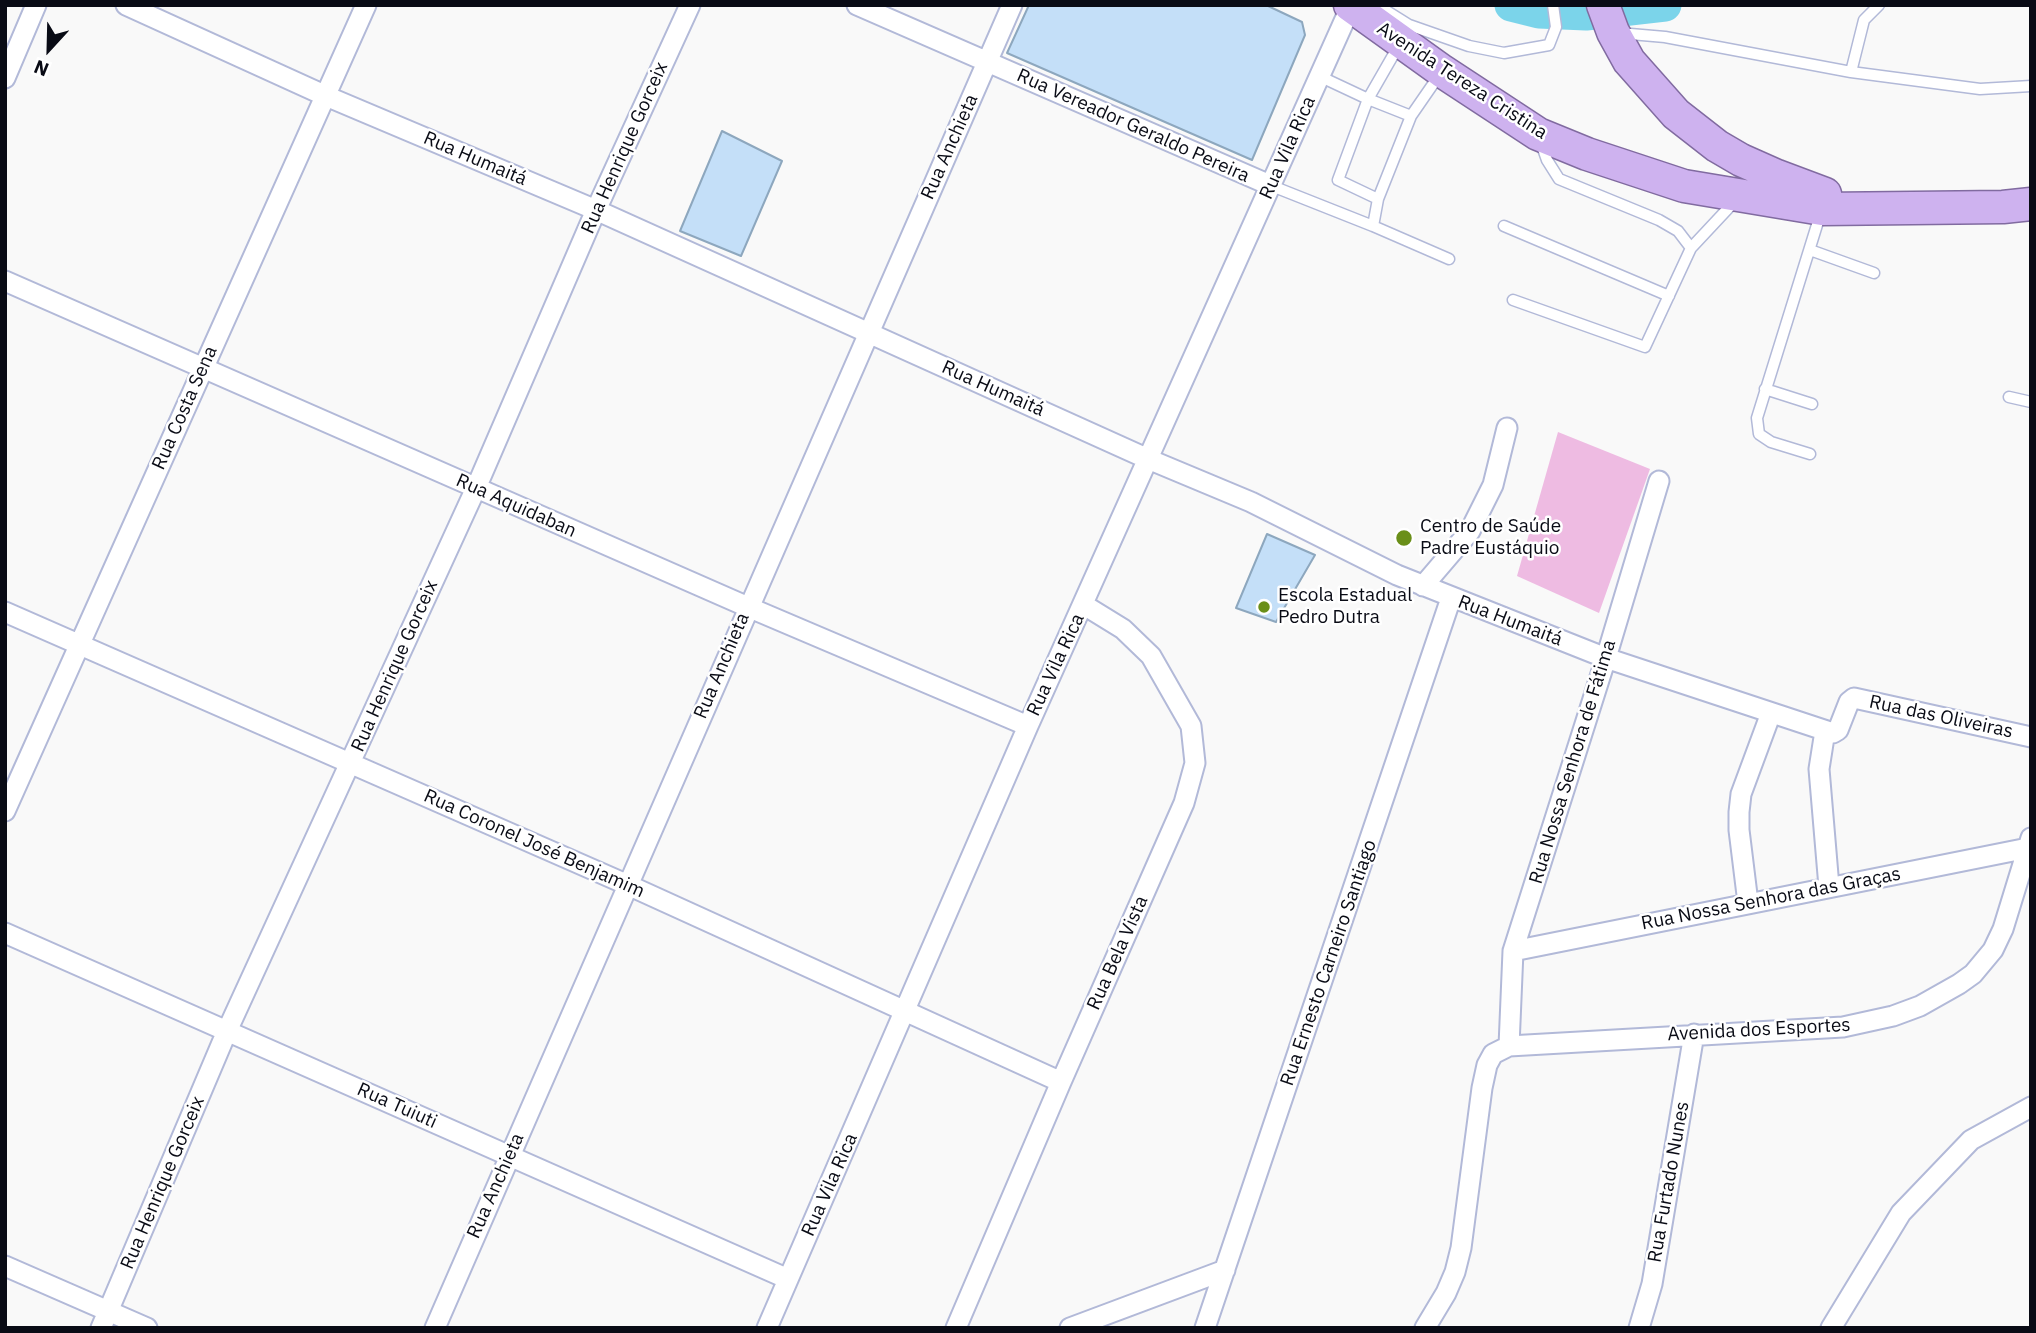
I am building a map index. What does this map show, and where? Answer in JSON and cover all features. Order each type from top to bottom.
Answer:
[{"type":"highway","name":"Avenida Tereza Cristina","points":[[1350,6],[1538,134],[1587,154],[1684,186],[1822,209],[2003,207],[2031,204]]},
{"type":"highway","points":[[1608,19],[1629,61],[1676,114],[1717,146],[1777,176],[1862,208]]},
{"type":"street","points":[[5,78],[36,5]]},
{"type":"street","name":"Rua Humaitá","points":[[126,5],[326,96],[596,210],[1148,459],[1251,502],[1451,598],[1606,658],[1825,731]]},
{"type":"street","name":"Rua Costa Sena","points":[[5,811],[366,5]]},
{"type":"street","name":"Rua Henrique Gorceix","points":[[105,1319],[227,1031],[476,488],[596,210],[690,5]]},
{"type":"street","name":"Rua Vereador Geraldo Pereira","points":[[857,5],[1272,186]]},
{"type":"street","name":"Rua Anchieta","points":[[435,1328],[1012,5]]},
{"type":"street","name":"Rua Vila Rica","points":[[767,1328],[1028,726],[1272,186],[1350,6]]},
{"type":"street","name":"Rua Aquidaban","points":[[5,281],[748,607],[1028,726]]},
{"type":"street","points":[[1423,586],[1470,531],[1493,485],[1507,428]]},
{"type":"street","name":"Rua Nossa Senhora de Fátima","points":[[1509,1046],[1513,951],[1659,481]]},
{"type":"street","name":"Rua Ernesto Carneiro Santiago","points":[[1205,1328],[1451,598]]},
{"type":"street","name":"Rua Bela Vista","points":[[956,1328],[1184,803],[1195,763],[1191,726],[1151,656],[1123,629],[1084,605]]},
{"type":"street","name":"Rua Coronel José Benjamim","points":[[5,612],[628,885],[1061,1082]]},
{"type":"street","name":"Rua das Oliveiras","points":[[1825,731],[1836,733],[1851,699],[1854,698],[2031,737]]},
{"type":"street","points":[[1748,903],[1739,831],[1741,794],[1772,713]]},
{"type":"street","points":[[1825,731],[1819,769],[1829,887]]},
{"type":"street","name":"Rua Nossa Senhora das Graças","points":[[1513,951],[2029,843]]},
{"type":"street","name":"Avenida dos Esportes","points":[[1509,1046],[1851,1026],[1920,1006],[1973,974],[1993,950],[2003,929],[2029,843]]},
{"type":"street","name":"Rua Tuiuti","points":[[5,933],[788,1279]]},
{"type":"street","name":"Rua Furtado Nunes","points":[[1639,1328],[1652,1284],[1694,1034]]},
{"type":"street","points":[[1424,1328],[1447,1293],[1461,1248],[1487,1065],[1493,1054],[1509,1046]]},
{"type":"street","points":[[1832,1328],[1900,1213],[1971,1140],[2031,1107]]},
{"type":"street","points":[[5,1266],[105,1319],[148,1328]]},
{"type":"street","points":[[1070,1328],[1225,1270]]},
{"type":"lane","points":[[1377,5],[1409,24],[1469,46],[1504,53],[1549,45],[1556,27],[1553,5]]},
{"type":"lane","points":[[1851,72],[1864,20],[1879,5]]},
{"type":"lane","points":[[1608,19],[1665,37],[1851,72],[1980,89],[2031,86]]},
{"type":"lane","points":[[1378,199],[1338,180],[1368,99],[1401,42]]},
{"type":"lane","points":[[1373,226],[1378,199],[1411,116],[1442,71]]},
{"type":"lane","points":[[1320,76],[1411,116]]},
{"type":"lane","points":[[1538,134],[1547,160],[1559,179],[1659,220],[1678,231],[1691,248]]},
{"type":"lane","name":"Rua Vereador Geraldo Pereira","points":[[1272,186],[1449,259]]},
{"type":"lane","points":[[1513,300],[1645,347],[1691,248],[1742,194]]},
{"type":"lane","points":[[1810,454],[1771,442],[1759,434],[1757,418],[1822,209]]},
{"type":"lane","points":[[1504,226],[1669,296]]},
{"type":"lane","points":[[1811,250],[1874,273]]},
{"type":"lane","points":[[1765,389],[1812,404]]},
{"type":"lane","points":[[2009,397],[2031,402]]},
{"type":"shaded area","points":[[1558,432],[1650,469],[1599,613],[1517,576]]},
{"type":"building","points":[[1029,5],[1266,5],[1302,22],[1305,35],[1252,160],[1007,53]]},
{"type":"building","points":[[722,131],[782,161],[741,256],[680,231]]},
{"type":"building","name":"Escola Estadual Pedro Dutra","points":[[1267,534],[1315,555],[1276,622],[1236,608]]},
{"type":"waterway","points":[[1511,5],[1539,12],[1586,14],[1665,5]]},
{"type":"place","name":"Centro de Saúde Padre Eustáquio","points":[[1404,538]]},
{"type":"place","name":"Escola Estadual Pedro Dutra","points":[[1264,607]]}]
